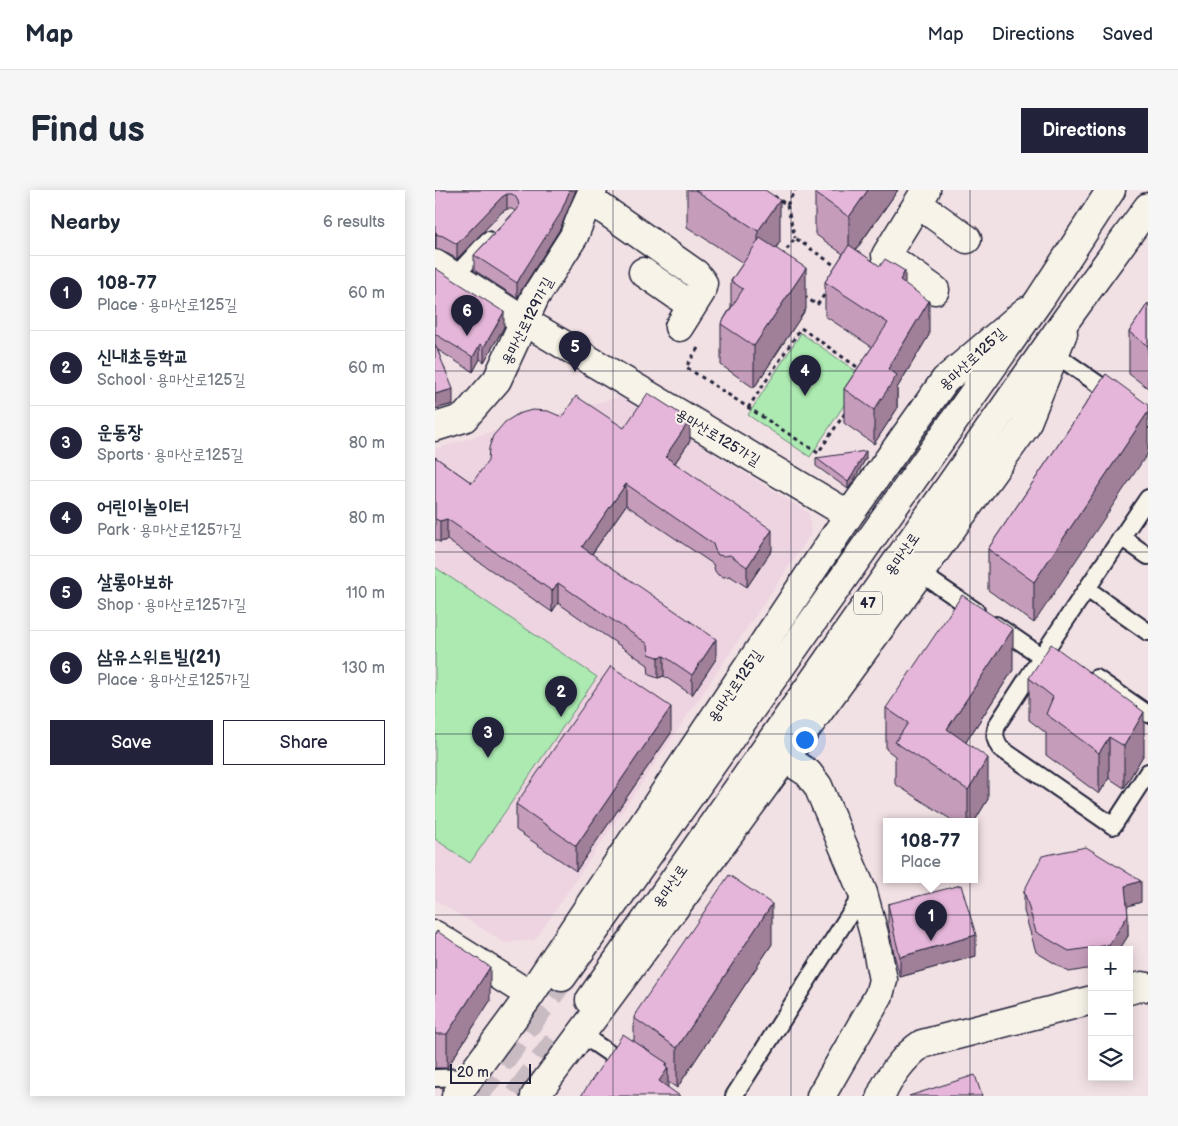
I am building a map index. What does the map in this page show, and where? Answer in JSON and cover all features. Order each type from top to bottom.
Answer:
[{"type":"street","name":"47","points":[[562,977],[1040,299],[1105,192]]},
{"type":"street","points":[[591,195],[696,274],[703,283],[701,292],[685,317],[643,272]]},
{"type":"street","name":"용마산로129가길","points":[[435,427],[464,418],[497,380],[535,297],[574,236],[591,195]]},
{"type":"street","points":[[935,290],[885,255],[922,197],[967,239]]},
{"type":"street","name":"용마산로","points":[[590,1000],[1068,317],[1148,207]]},
{"type":"street","name":"용마산로125가길","points":[[445,270],[524,321],[849,515]]},
{"type":"street","name":"용마산로125길","points":[[463,1086],[530,994],[849,515],[945,380],[1040,299]]},
{"type":"street","points":[[535,1096],[785,758],[1025,427],[1068,317]]},
{"type":"street","points":[[785,758],[808,773],[818,786],[863,893],[874,934],[883,980],[879,995],[821,1096]]},
{"type":"street","points":[[435,935],[530,994]]},
{"type":"street","points":[[1133,989],[1142,986],[1148,987]]},
{"type":"street","points":[[881,1096],[897,1069],[921,1044],[1088,1001]]},
{"type":"lane","points":[[445,270],[502,226]]},
{"type":"lane","points":[[1055,354],[1148,419]]},
{"type":"lane","points":[[1148,498],[1045,650],[997,725],[995,732],[995,741],[1000,748],[1113,826],[1148,772]]},
{"type":"lane","points":[[1121,537],[1148,556]]},
{"type":"lane","points":[[920,573],[1045,650],[1064,655]]},
{"type":"lane","points":[[1087,589],[1148,632]]},
{"type":"lane","points":[[1087,672],[1148,714]]},
{"type":"lane","points":[[734,1096],[863,893]]},
{"type":"lane","points":[[581,1034],[639,1074]]},
{"type":"lane","points":[[435,1078],[463,1086]]},
{"type":"path","points":[[795,190],[787,205],[795,238],[841,270]]},
{"type":"path","points":[[772,195],[787,205]]},
{"type":"path","points":[[780,259],[795,238]]},
{"type":"path","points":[[802,295],[817,305],[832,284]]},
{"type":"path","points":[[748,408],[801,328],[862,371]]},
{"type":"path","points":[[700,344],[686,367],[819,454],[849,407]]},
{"type":"shaded area","points":[[622,396],[809,513],[811,534],[535,940],[505,943],[435,900],[435,449]]},
{"type":"green space","points":[[801,333],[863,376],[810,457],[748,415]]},
{"type":"green space","points":[[435,567],[597,677],[470,863],[435,839]]},
{"type":"building","points":[[435,190],[570,190],[560,214],[517,283],[474,255],[517,210],[519,206],[515,196],[507,194],[502,197],[457,244],[435,234],[437,233],[435,232]]},
{"type":"building","points":[[695,190],[765,190],[780,200],[758,231]]},
{"type":"building","points":[[817,190],[868,190],[849,217],[815,193]]},
{"type":"building","points":[[760,238],[806,268],[754,346],[721,324],[743,289],[731,281]]},
{"type":"building","points":[[849,245],[880,266],[885,259],[905,271],[900,280],[929,301],[888,369],[897,375],[874,410],[844,389],[888,323],[825,282]]},
{"type":"building","points":[[435,268],[504,312],[484,347],[480,344],[473,357],[435,334]]},
{"type":"building","points":[[1148,303],[1148,346],[1129,332]]},
{"type":"building","points":[[435,344],[453,389],[435,394]]},
{"type":"building","points":[[1106,374],[1148,405],[1148,412],[1034,582],[988,549]]},
{"type":"building","points":[[648,393],[690,420],[666,457],[772,530],[747,567],[730,555],[718,555],[713,544],[626,484],[582,547],[716,639],[692,675],[664,656],[658,657],[649,654],[648,644],[558,583],[552,591],[447,519],[440,521],[435,519],[435,457],[472,483],[488,461],[489,448],[493,436],[505,422],[518,414],[532,410],[548,411],[562,417],[576,396],[624,428]]},
{"type":"building","points":[[866,451],[848,482],[816,458]]},
{"type":"building","points":[[962,595],[1013,629],[947,729],[988,758],[968,790],[895,742],[908,723],[886,708]]},
{"type":"building","points":[[1051,644],[1144,712],[1124,746],[1109,737],[1099,753],[1046,714],[1053,697],[1029,678]]},
{"type":"building","points":[[611,666],[671,707],[576,846],[516,804]]},
{"type":"building","points":[[1086,847],[1141,881],[1125,886],[1128,915],[1109,945],[1088,946],[1088,948],[1069,951],[1036,932],[1024,891],[1042,856]]},
{"type":"building","points":[[729,875],[772,904],[677,1048],[634,1018]]},
{"type":"building","points":[[961,885],[976,935],[900,957],[888,904]]},
{"type":"building","points":[[437,931],[490,967],[447,1034],[435,1034],[435,934]]},
{"type":"building","points":[[623,1034],[667,1063],[665,1066],[668,1068],[659,1081],[680,1096],[581,1096]]},
{"type":"building","points":[[975,1075],[982,1096],[909,1096]]},
{"type":"tunnel","points":[[474,1096],[562,977]]},
{"type":"tunnel","points":[[518,1096],[557,1043]]},
{"type":"place","name":"삼유스위트빌(21)","points":[[467,336]]},
{"type":"place","name":"살롱아보하","points":[[575,372]]},
{"type":"place","name":"어린이놀이터","points":[[805,396]]},
{"type":"place","name":"신내초등학교","points":[[561,717]]},
{"type":"place","name":"운동장","points":[[488,758]]},
{"type":"place","name":"108-77","points":[[931,941]]}]
